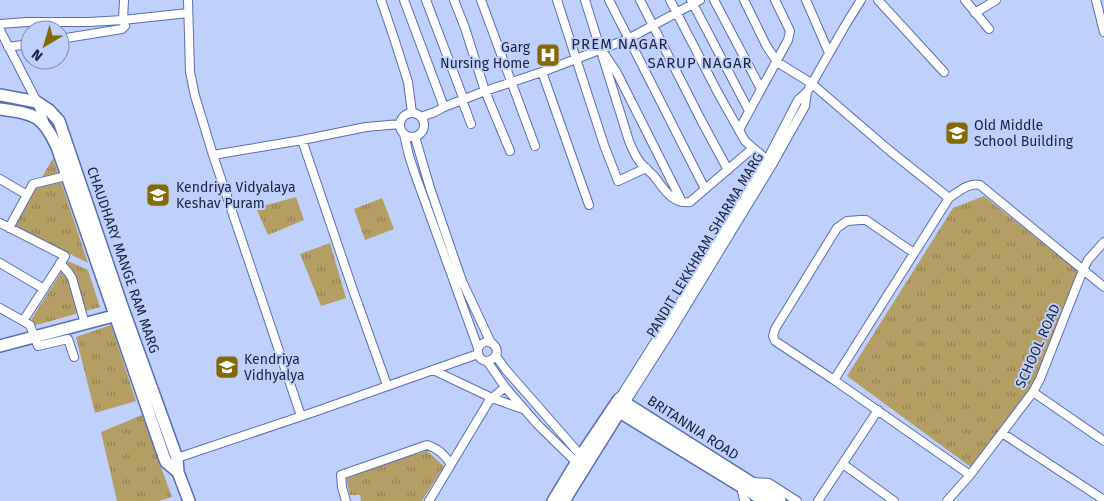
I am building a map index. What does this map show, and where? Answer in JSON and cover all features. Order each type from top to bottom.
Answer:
[{"type":"main road","name":"CHAUDHARY MANGE RAM MARG","points":[[0,95],[37,102],[49,110],[59,121],[166,462],[178,472]]},
{"type":"main road","points":[[0,109],[33,115],[46,126]]},
{"type":"main road","name":"CHAUDHARY MANGE RAM MARG","points":[[46,126],[57,147],[66,176],[177,458],[178,472],[189,501]]},
{"type":"main road","points":[[0,338],[30,329],[119,311]]},
{"type":"main road","points":[[0,346],[30,329],[119,311]]},
{"type":"main road","name":"PANDIT LEKKHRAM SHARMA MARG","points":[[553,501],[582,462],[619,405]]},
{"type":"main road","name":"BRITANNIA ROAD","points":[[619,405],[746,484]]},
{"type":"main road","name":"PANDIT LEKKHRAM SHARMA MARG","points":[[564,501],[582,462]]},
{"type":"main road","points":[[746,484],[764,501]]},
{"type":"main road","points":[[746,484],[780,501]]},
{"type":"street","points":[[70,37],[122,29],[125,26],[123,20],[124,0]]},
{"type":"street","points":[[188,0],[190,72],[195,96],[301,416]]},
{"type":"street","points":[[381,0],[408,82],[412,113]]},
{"type":"street","points":[[404,0],[444,107]]},
{"type":"street","points":[[426,0],[471,124]]},
{"type":"street","points":[[454,0],[485,91],[510,151]]},
{"type":"street","points":[[481,0],[535,146]]},
{"type":"street","points":[[557,0],[604,145],[618,181],[646,168]]},
{"type":"street","points":[[585,0],[629,141],[639,161],[667,194],[677,201],[690,202],[753,148]]},
{"type":"street","points":[[609,0],[705,189]]},
{"type":"street","points":[[640,0],[728,170]]},
{"type":"street","points":[[670,0],[745,141],[767,160]]},
{"type":"street","points":[[714,0],[761,89]]},
{"type":"street","points":[[744,0],[776,62],[812,83],[890,151],[949,198]]},
{"type":"street","points":[[739,130],[788,40],[790,31],[775,0]]},
{"type":"street","points":[[806,0],[829,53]]},
{"type":"street","name":"PANDIT LEKKHRAM SHARMA MARG","points":[[619,405],[669,334],[772,164],[805,106],[807,92],[862,0]]},
{"type":"street","points":[[878,0],[944,72]]},
{"type":"street","points":[[965,0],[989,29]]},
{"type":"street","points":[[975,13],[996,0]]},
{"type":"street","points":[[1096,0],[1104,32]]},
{"type":"street","points":[[421,117],[485,91],[542,72],[628,39],[677,13],[695,1],[750,111]]},
{"type":"street","points":[[0,24],[89,22],[188,13]]},
{"type":"street","points":[[0,30],[37,102],[46,126]]},
{"type":"street","points":[[8,47],[20,45]]},
{"type":"street","points":[[601,49],[617,73],[682,202]]},
{"type":"street","points":[[542,72],[589,205]]},
{"type":"street","points":[[619,405],[767,160],[798,100],[807,92]]},
{"type":"street","points":[[404,134],[411,137],[419,135],[424,128],[421,117],[412,113],[403,117],[400,124],[408,156],[481,359],[488,361],[496,356]]},
{"type":"street","points":[[213,155],[366,127],[400,124]]},
{"type":"street","points":[[415,137],[430,188],[462,281],[491,343],[496,347],[496,356],[582,462]]},
{"type":"street","points":[[302,140],[387,385]]},
{"type":"street","points":[[9,228],[34,184],[66,176]]},
{"type":"street","points":[[0,179],[27,195]]},
{"type":"street","points":[[834,380],[949,198],[969,186],[980,185],[1104,287]]},
{"type":"street","points":[[914,253],[866,220],[847,221],[838,228],[775,329],[774,341],[878,410],[970,475]]},
{"type":"street","points":[[0,223],[65,256],[44,289],[30,329]]},
{"type":"street","name":"SCHOOL ROAD","points":[[947,501],[970,475],[1033,392],[1040,380],[1083,270],[1088,260],[1104,242]]},
{"type":"street","points":[[0,263],[44,289]]},
{"type":"street","points":[[60,264],[72,278],[83,317]]},
{"type":"street","points":[[0,308],[30,329],[38,346],[68,339],[74,357]]},
{"type":"street","points":[[177,458],[432,370],[478,351],[482,343],[491,343]]},
{"type":"street","points":[[488,361],[505,387],[537,424],[582,462]]},
{"type":"street","points":[[432,370],[492,398],[525,410]]},
{"type":"street","points":[[429,501],[489,401],[505,387]]},
{"type":"street","points":[[1033,392],[1104,441]]},
{"type":"street","points":[[818,501],[878,410]]},
{"type":"street","points":[[1002,433],[1104,500]]},
{"type":"street","points":[[346,501],[341,475],[427,445],[435,447],[451,464]]},
{"type":"street","points":[[843,464],[894,501]]},
{"type":"street","points":[[744,501],[746,484],[769,483],[797,501]]},
{"type":"green space","points":[[53,158],[88,263],[14,226]]},
{"type":"green space","points":[[984,196],[1078,271],[1035,382],[972,468],[847,376],[953,208]]},
{"type":"green space","points":[[296,197],[304,220],[268,235],[256,208]]},
{"type":"green space","points":[[382,198],[394,229],[365,240],[354,209]]},
{"type":"green space","points":[[330,243],[346,298],[321,306],[300,254]]},
{"type":"green space","points":[[68,261],[88,270],[100,307],[26,328]]},
{"type":"green space","points":[[111,325],[136,401],[95,413],[76,337]]},
{"type":"green space","points":[[142,415],[172,497],[159,501],[117,501],[101,432]]},
{"type":"green space","points":[[427,451],[444,466],[422,501],[361,501],[360,495],[350,495],[346,479],[387,462]]},
{"type":"place","name":"Garg Nursing Home","points":[[548,55]]},
{"type":"place","name":"Old Middle School Building","points":[[957,133]]},
{"type":"place","name":"Kendriya Vidyalaya Keshav Puram","points":[[158,195]]},
{"type":"place","name":"Kendriya Vidhyalya","points":[[227,367]]},
{"type":"district","name":"PREM NAGAR","points":[[620,44]]},
{"type":"district","name":"SARUP NAGAR","points":[[700,63]]}]
